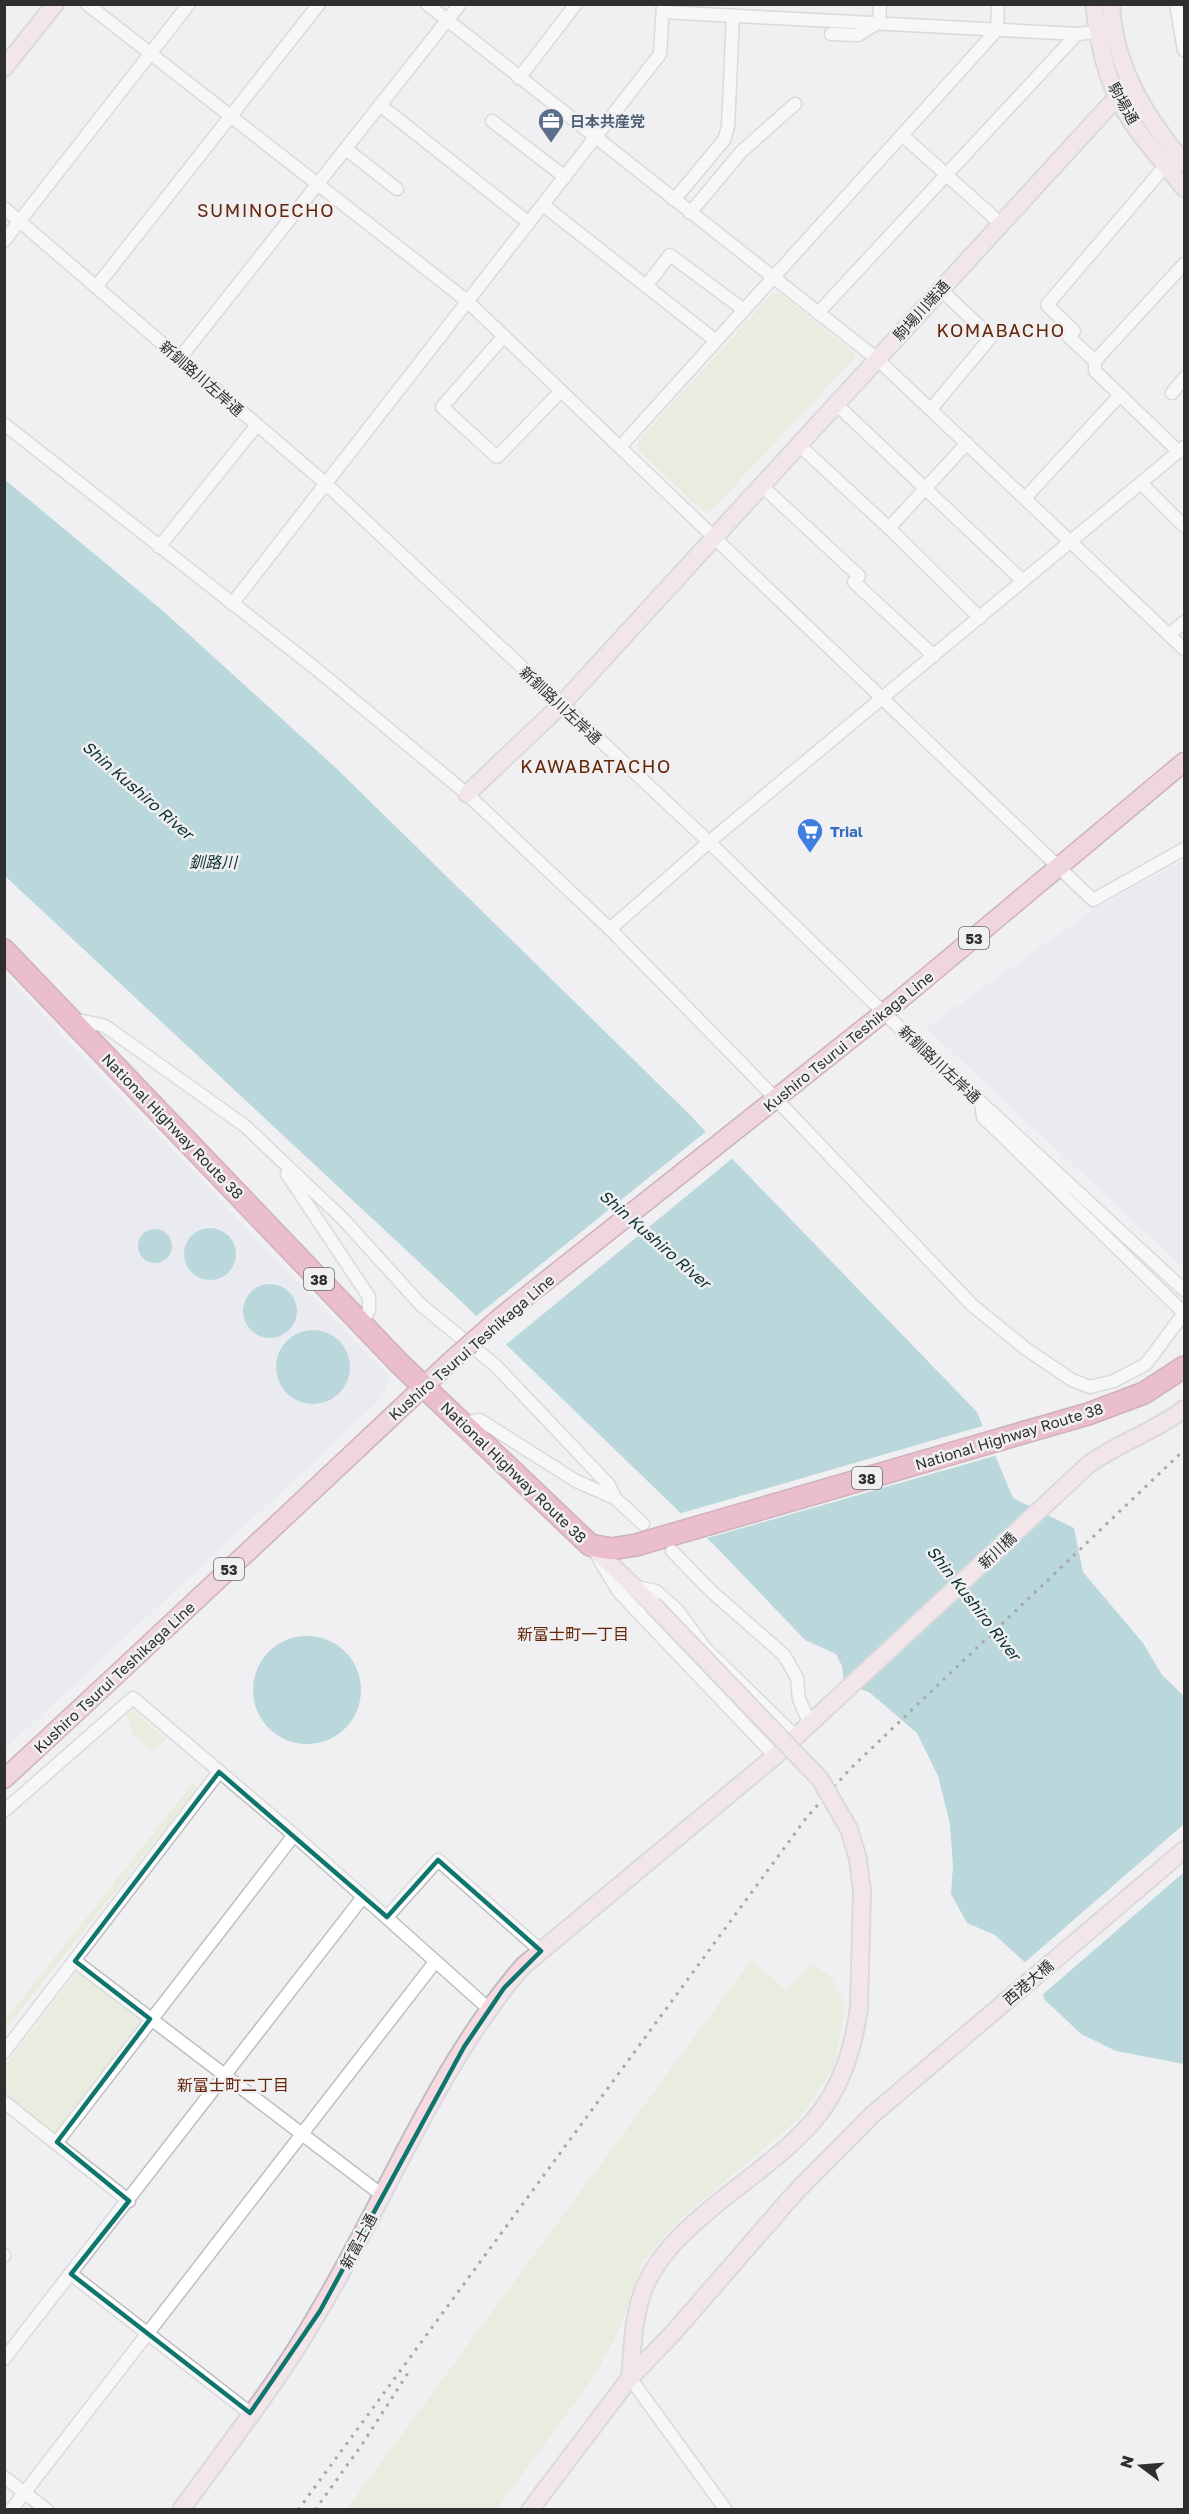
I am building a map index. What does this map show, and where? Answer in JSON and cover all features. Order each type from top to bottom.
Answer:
[{"type":"highway","name":"National Highway Route 38","points":[[4,950],[423,1387],[590,1545],[611,1549],[668,1543],[1144,1393],[1185,1367]]},
{"type":"main road","name":"Kushiro Tsurui Teshikaga Line","points":[[4,1779],[164,1632],[314,1487],[503,1315],[884,1013],[1185,762]]},
{"type":"street","points":[[4,68],[56,4]]},
{"type":"street","points":[[87,4],[148,55],[466,300],[1093,900],[1185,849]]},
{"type":"street","points":[[4,242],[189,4]]},
{"type":"street","points":[[96,287],[319,4]]},
{"type":"street","points":[[427,4],[877,359],[1071,539],[1185,649]]},
{"type":"street","points":[[180,358],[460,4]]},
{"type":"street","points":[[519,78],[576,4]]},
{"type":"street","points":[[879,22],[880,4]]},
{"type":"street","points":[[620,447],[997,30],[998,4]]},
{"type":"street","name":"駒場通","points":[[1094,4],[1098,32],[1117,96],[1184,187]]},
{"type":"street","name":"駒場通","points":[[1111,4],[1118,52],[1130,83],[1155,127],[1185,163]]},
{"type":"street","points":[[1176,4],[1185,50]]},
{"type":"street","points":[[232,604],[324,482],[660,54],[663,8],[733,16],[1077,34],[1098,32]]},
{"type":"street","points":[[674,200],[724,141],[728,127],[733,16]]},
{"type":"street","points":[[831,34],[858,35],[879,22]]},
{"type":"street","points":[[818,314],[1077,34]]},
{"type":"street","name":"駒場川端通","points":[[467,794],[561,705],[1130,83]]},
{"type":"street","points":[[690,213],[741,153],[795,104]]},
{"type":"street","points":[[380,105],[529,223]]},
{"type":"street","points":[[492,121],[565,177]]},
{"type":"street","points":[[902,135],[1000,223]]},
{"type":"street","points":[[724,141],[741,153]]},
{"type":"street","points":[[346,149],[397,189]]},
{"type":"street","points":[[1095,361],[1069,338],[1074,331],[1047,305],[1166,165]]},
{"type":"street","points":[[543,204],[716,341]]},
{"type":"street","name":"新釧路川左岸通","points":[[4,208],[324,482],[709,842],[884,1013],[1185,1290]]},
{"type":"street","points":[[646,286],[670,255],[744,310]]},
{"type":"street","points":[[610,928],[709,842],[980,618],[1071,539],[1182,450],[1095,371],[1095,361],[1185,264]]},
{"type":"street","points":[[931,409],[990,337],[940,289]]},
{"type":"street","points":[[504,336],[442,408],[496,458],[561,391]]},
{"type":"street","points":[[1172,393],[1185,378]]},
{"type":"street","points":[[1026,497],[1120,395]]},
{"type":"street","points":[[836,404],[1023,581]]},
{"type":"street","points":[[4,424],[315,668],[467,794],[610,928],[972,1305],[1055,1370],[1090,1387],[1114,1381],[1146,1364],[1184,1313],[983,1118],[981,1102]]},
{"type":"street","points":[[159,547],[257,426]]},
{"type":"street","points":[[889,528],[968,443]]},
{"type":"street","points":[[799,445],[889,528],[980,618]]},
{"type":"street","points":[[1141,483],[1185,526]]},
{"type":"street","points":[[762,486],[859,576],[854,582],[934,656]]},
{"type":"street","points":[[1169,634],[1185,622]]},
{"type":"street","points":[[70,1018],[105,1026],[245,1125],[343,1219],[421,1305],[496,1366],[609,1485],[615,1498]]},
{"type":"street","points":[[275,1155],[369,1297],[369,1310],[362,1324]]},
{"type":"street","name":"新川橋","points":[[775,1756],[1088,1465],[1109,1449],[1163,1423],[1185,1409]]},
{"type":"street","points":[[463,1423],[480,1420],[576,1481],[615,1498],[643,1524]]},
{"type":"street","points":[[668,1543],[711,1591],[784,1655],[796,1678],[799,1699],[810,1724]]},
{"type":"street","points":[[590,1545],[635,1587],[820,1779],[849,1829],[858,1859],[862,1891],[859,2007],[855,2037],[845,2071],[819,2115],[780,2154],[694,2223],[668,2249],[649,2277],[635,2323],[630,2378],[726,2510]]},
{"type":"street","points":[[590,1545],[619,1592],[775,1756]]},
{"type":"street","points":[[635,1587],[656,1591],[670,1604],[705,1648],[796,1737]]},
{"type":"street","points":[[4,1811],[133,1698],[294,1835],[489,2009]]},
{"type":"street","name":"新富士通","points":[[181,2510],[291,2357],[320,2311],[464,2047],[489,2009],[523,1966],[775,1756]]},
{"type":"street","points":[[4,2052],[219,1772]]},
{"type":"street","points":[[57,2142],[294,1835]]},
{"type":"street","name":"西港大橋","points":[[530,2510],[630,2378],[674,2332],[793,2195],[872,2115],[1185,1850]]},
{"type":"street","points":[[387,1917],[438,1860],[541,1951]]},
{"type":"street","points":[[7,2351],[129,2201],[363,1897]]},
{"type":"street","points":[[75,1961],[382,2195]]},
{"type":"street","points":[[10,2510],[435,1962]]},
{"type":"street","points":[[4,2102],[129,2201]]},
{"type":"street","points":[[71,2274],[250,2413]]},
{"type":"street","points":[[4,2477],[47,2510]]},
{"type":"highlighted area","points":[[219,1772],[387,1917],[438,1860],[541,1951],[504,1988],[464,2047],[320,2311],[250,2413],[71,2274],[129,2201],[57,2142],[150,2019],[75,1961]]},
{"type":"shaded area","points":[[1184,860],[1184,1268],[926,1028],[1096,908]]},
{"type":"shaded area","points":[[5,975],[390,1378],[382,1398],[5,1749]]},
{"type":"green space","points":[[773,293],[780,293],[854,353],[854,358],[711,511],[703,511],[638,450],[638,441]]},
{"type":"green space","points":[[133,1710],[166,1739],[154,1752],[134,1736],[127,1714]]},
{"type":"green space","points":[[194,1782],[198,1788],[5,2030],[5,2020]]},
{"type":"green space","points":[[751,1960],[787,1991],[810,1964],[831,1976],[846,2006],[833,2069],[801,2117],[676,2223],[643,2261],[619,2330],[596,2374],[497,2509],[347,2509]]},
{"type":"green space","points":[[78,1970],[142,2019],[54,2136],[5,2099],[4,2067]]},
{"type":"water","name":"釧路川","points":[[4,479],[162,610],[337,769],[687,1112],[977,1412],[1013,1498],[1074,1528],[1083,1572],[1143,1643],[1162,1675],[1184,1696],[1184,2064],[1116,2051],[1081,2034],[1045,2000],[1030,1967],[995,1935],[967,1923],[951,1894],[953,1865],[950,1824],[938,1776],[917,1733],[869,1692],[844,1684],[842,1666],[836,1654],[805,1640],[718,1549],[465,1305],[5,876]]},
{"type":"water","points":[[205,1228],[215,1228],[229,1235],[236,1254],[229,1273],[215,1280],[205,1280],[195,1276],[188,1269],[184,1259],[184,1249],[188,1239],[195,1232]]},
{"type":"water","points":[[155,1229],[167,1234],[172,1246],[167,1258],[155,1263],[143,1258],[138,1246],[143,1234]]},
{"type":"water","points":[[265,1284],[275,1284],[285,1288],[293,1296],[297,1311],[293,1326],[285,1334],[275,1338],[265,1338],[255,1334],[247,1326],[243,1316],[243,1306],[247,1296],[255,1288]]},
{"type":"water","points":[[313,1330],[327,1333],[339,1341],[347,1353],[350,1367],[347,1381],[339,1393],[327,1401],[313,1404],[299,1401],[287,1393],[279,1381],[276,1367],[279,1353],[287,1341],[299,1333]]},
{"type":"water","points":[[307,1636],[328,1640],[345,1652],[357,1669],[361,1690],[357,1711],[345,1728],[328,1740],[307,1744],[286,1740],[269,1728],[257,1711],[253,1690],[257,1669],[269,1652],[286,1640]]},
{"type":"pier","points":[[708,1130],[734,1157],[503,1347],[474,1318]]},
{"type":"pier","points":[[986,1425],[998,1455],[704,1539],[678,1514]]},
{"type":"pier","points":[[1184,1824],[1184,1872],[1040,1997],[1028,1969],[1023,1964]]},
{"type":"railway","points":[[298,2510],[807,1817],[850,1769],[1184,1450]]},
{"type":"railway","points":[[315,2510],[361,2446],[408,2373]]},
{"type":"place","name":"日本共産党","points":[[551,144]]},
{"type":"place","name":"Trial","points":[[810,854]]},
{"type":"district","name":"SUMINOECHO","points":[[266,210]]},
{"type":"district","name":"KOMABACHO","points":[[1001,330]]},
{"type":"district","name":"KAWABATACHO","points":[[596,766]]},
{"type":"district","name":"新富士町一丁目","points":[[573,1634]]},
{"type":"district","name":"新富士町二丁目","points":[[233,2085]]},
{"type":"water label","name":"Shin Kushiro River","points":[[138,790]]},
{"type":"water label","name":"Shin Kushiro River","points":[[655,1239]]},
{"type":"water label","name":"Shin Kushiro River","points":[[974,1603]]}]
